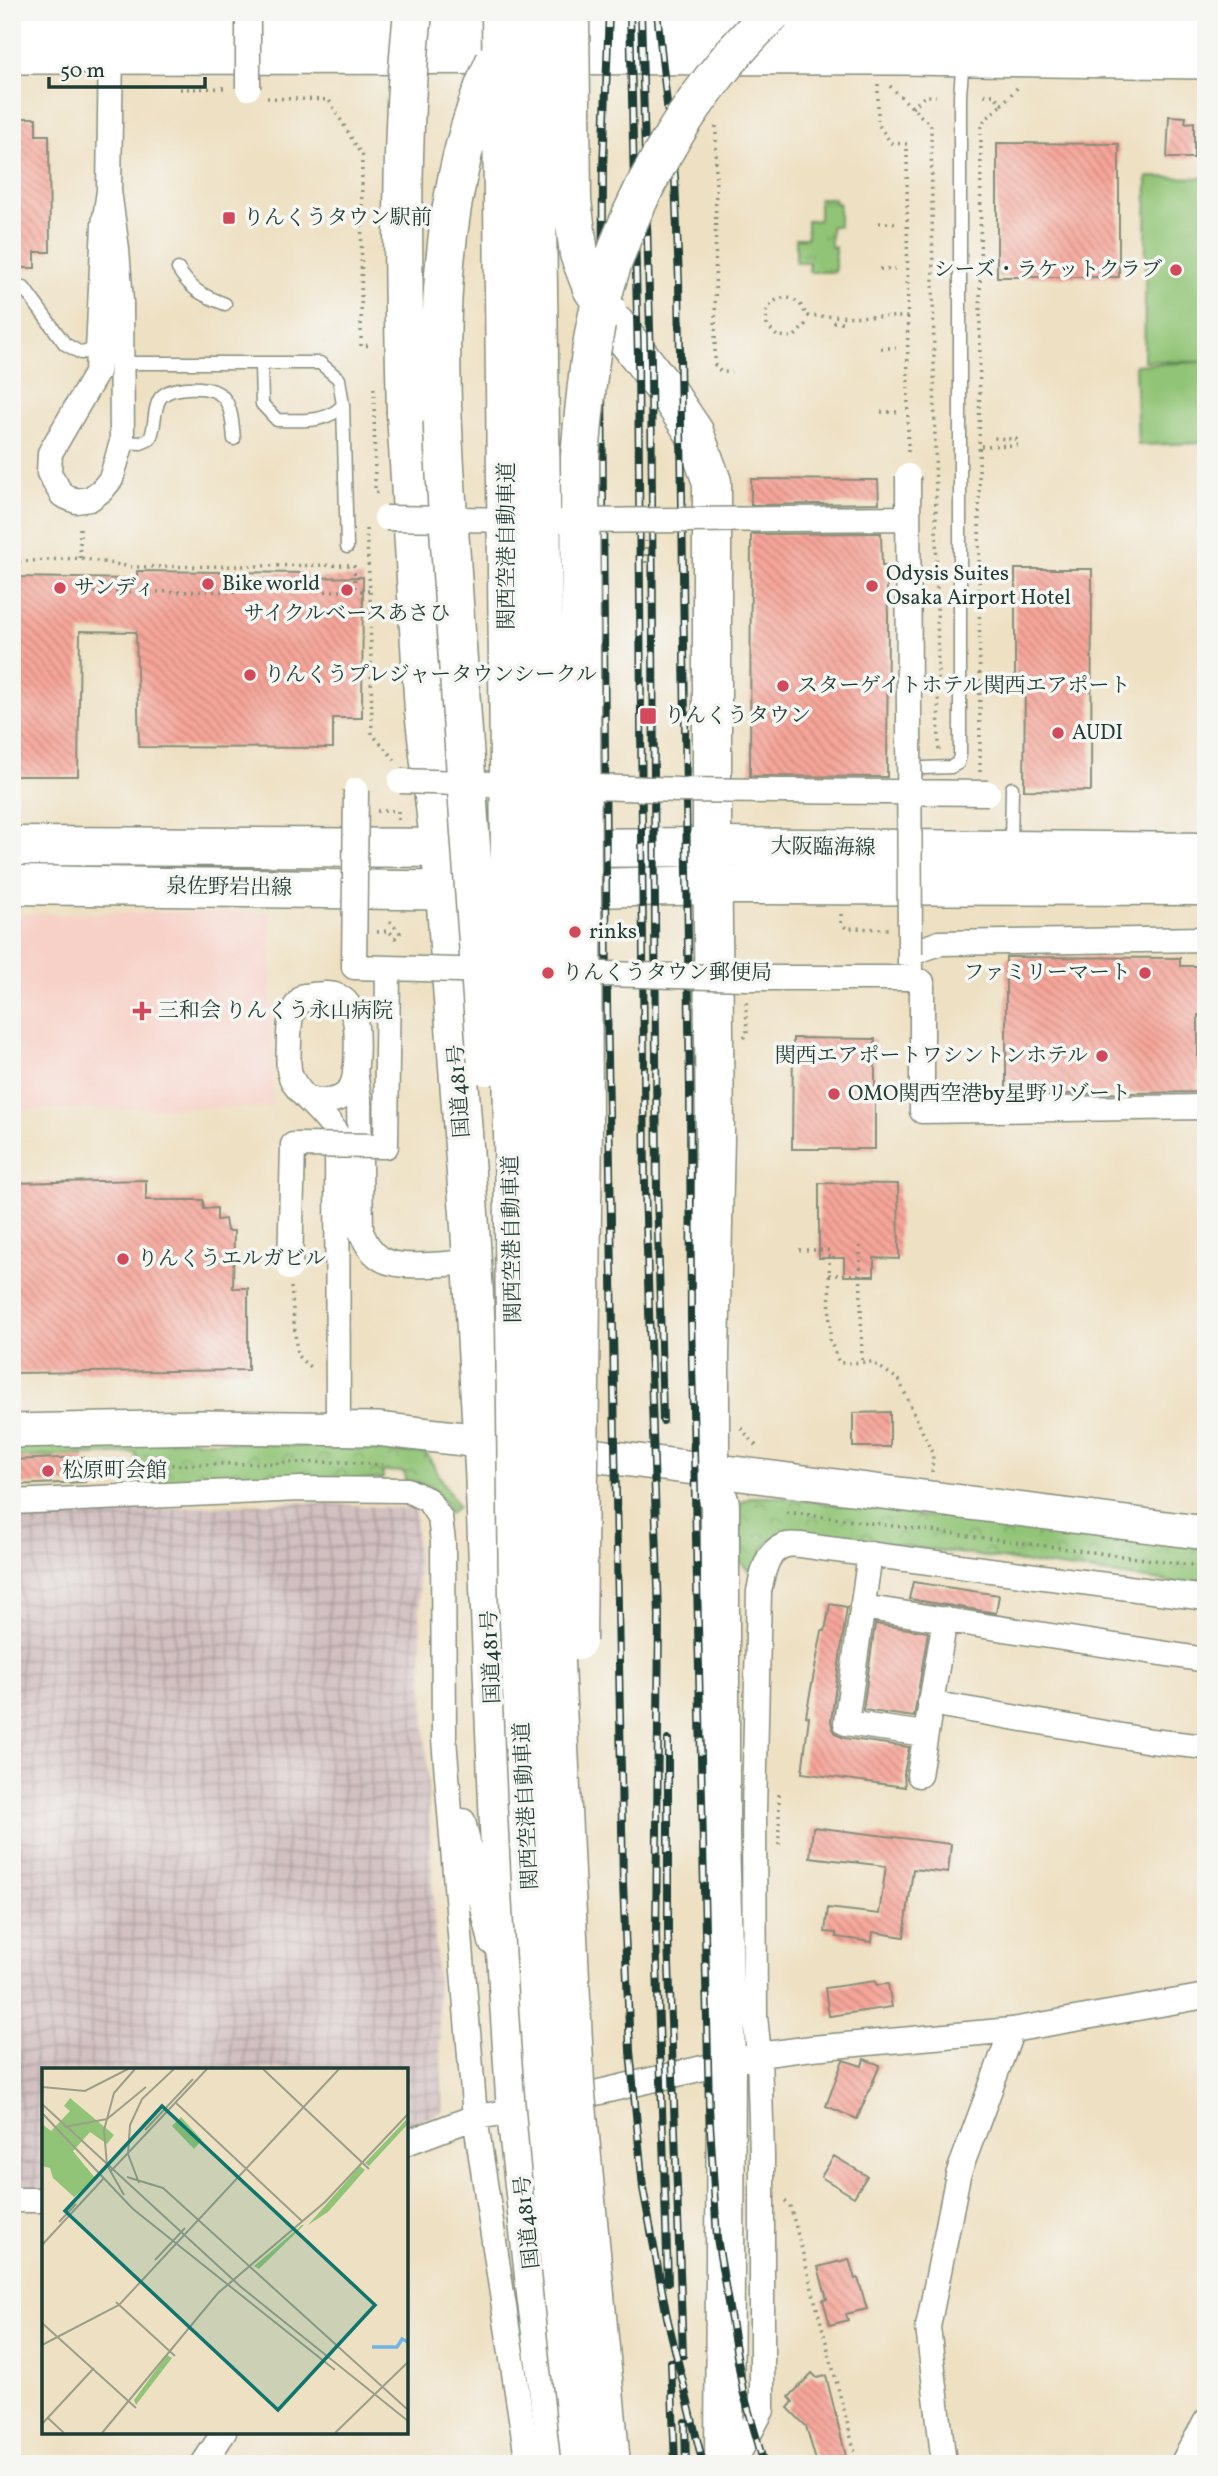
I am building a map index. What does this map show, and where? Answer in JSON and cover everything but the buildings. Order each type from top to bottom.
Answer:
[{"type":"main road","name":"国道481号","points":[[413,12],[404,119],[401,212],[406,413],[424,711],[445,891],[472,1262],[483,1441],[501,1874],[516,2112],[558,2464]]},
{"type":"main road","name":"関西空港自動車道","points":[[501,12],[518,1599],[526,1798],[544,2091],[581,2464]]},
{"type":"main road","points":[[518,1599],[503,1464],[491,1128],[450,527],[441,315],[447,241],[458,170],[471,121],[488,75],[519,12]]},
{"type":"main road","name":"関西空港自動車道","points":[[536,12],[551,1200],[549,1536],[575,2084],[611,2464]]},
{"type":"main road","points":[[570,12],[572,201],[579,254],[592,288],[615,324],[694,432],[712,482],[715,1138],[710,1471],[720,1504],[720,1850],[742,2058],[724,2464]]},
{"type":"main road","points":[[561,1772],[576,1670],[578,1600],[584,1025],[580,456],[587,387],[595,328],[610,271],[628,223],[655,167],[722,67],[773,12]]},
{"type":"main road","name":"泉佐野岩出線","points":[[12,846],[440,848]]},
{"type":"main road","name":"大阪臨海線","points":[[440,848],[713,846],[1206,852]]},
{"type":"main road","name":"泉佐野岩出線","points":[[12,885],[445,891]]},
{"type":"main road","name":"大阪臨海線","points":[[445,891],[714,885],[1206,886]]},
{"type":"street","points":[[237,88],[248,12]]},
{"type":"street","points":[[12,25],[968,32],[1206,29]]},
{"type":"street","points":[[12,57],[111,27]]},
{"type":"street","points":[[109,191],[117,249],[122,442],[111,479],[90,499],[76,501],[62,495],[49,473],[50,453],[97,372],[104,224],[109,191],[111,27]]},
{"type":"street","points":[[968,32],[1206,62]]},
{"type":"street","points":[[908,476],[910,966],[922,982],[922,1111],[1206,1107]]},
{"type":"street","points":[[386,518],[613,522],[908,518]]},
{"type":"street","points":[[400,781],[679,790],[909,791],[993,787]]},
{"type":"street","points":[[355,801],[354,967],[746,978],[910,966],[939,943],[1206,939]]},
{"type":"street","points":[[290,1268],[293,1144],[386,1146],[388,968]]},
{"type":"street","points":[[338,1428],[337,1135],[332,1124],[307,1098],[290,1074],[289,1019],[294,1006],[304,996],[336,995],[349,1004],[355,1018],[361,1232],[368,1248],[381,1260],[396,1265],[472,1262]]},
{"type":"street","points":[[307,1098],[328,1102],[341,1096],[351,1088],[355,1069]]},
{"type":"street","points":[[12,1431],[201,1427],[377,1429],[1206,1533]]},
{"type":"street","points":[[12,1502],[286,1489],[365,1488],[407,1490],[428,1500],[440,1518],[443,1542],[444,1739],[475,2117],[529,2464]]},
{"type":"street","points":[[733,2464],[762,2410],[762,2155],[742,2058],[755,2016],[754,1811],[759,1591],[764,1568],[770,1556],[787,1545],[1206,1598]]},
{"type":"street","points":[[870,1554],[846,1723],[925,1734]]},
{"type":"street","points":[[862,1606],[1206,1660]]},
{"type":"street","points":[[919,1775],[944,1619]]},
{"type":"street","points":[[720,1632],[732,1682],[748,1789],[754,1811]]},
{"type":"street","points":[[930,1703],[1152,1741],[1206,1747]]},
{"type":"street","points":[[444,1739],[510,2024]]},
{"type":"street","points":[[408,2142],[475,2117],[516,2112],[742,2058],[812,2048],[1012,2030],[1206,1996]]},
{"type":"street","points":[[944,2464],[928,2327],[958,2175],[1012,2030]]},
{"type":"street","points":[[12,2200],[42,2200]]},
{"type":"street","points":[[529,2464],[536,2294]]},
{"type":"street","points":[[1182,2464],[1206,2421]]},
{"type":"street","points":[[203,2464],[223,2434]]},
{"type":"lane","points":[[924,768],[951,767],[958,763],[960,754],[960,95],[968,32]]},
{"type":"lane","points":[[178,269],[188,285],[202,295],[225,304]]},
{"type":"lane","points":[[24,288],[65,344],[81,353],[89,351],[97,342]]},
{"type":"lane","points":[[122,363],[320,363],[339,379],[343,405],[347,547]]},
{"type":"lane","points":[[261,364],[262,404],[277,420],[309,421],[334,415],[343,405]]},
{"type":"lane","points":[[122,442],[141,443],[150,439],[155,429],[156,410],[161,398],[174,390],[196,388],[214,390],[224,397],[231,411],[234,439]]},
{"type":"lane","points":[[993,787],[1011,850]]},
{"type":"path","points":[[878,73],[877,124],[891,143],[907,144],[908,476]]},
{"type":"path","points":[[874,78],[883,79]]},
{"type":"path","points":[[888,84],[931,126],[939,768]]},
{"type":"path","points":[[180,89],[237,88],[267,98],[329,100],[362,156],[361,346],[373,345]]},
{"type":"path","points":[[912,108],[925,96],[936,96]]},
{"type":"path","points":[[993,787],[979,446],[981,124],[1002,104]]},
{"type":"path","points":[[716,113],[715,365],[721,372],[732,372]]},
{"type":"path","points":[[879,223],[895,223]]},
{"type":"path","points":[[880,269],[895,269]]},
{"type":"path","points":[[806,324],[794,337],[777,336],[767,326],[766,312],[775,299],[792,297],[804,308],[806,316],[908,317]]},
{"type":"path","points":[[833,322],[845,322]]},
{"type":"path","points":[[881,348],[896,348]]},
{"type":"path","points":[[881,412],[897,412]]},
{"type":"path","points":[[979,446],[1018,445],[1016,439],[992,438]]},
{"type":"path","points":[[80,514],[80,558]]},
{"type":"path","points":[[386,518],[365,517],[370,591],[372,734],[396,761],[400,781]]},
{"type":"path","points":[[12,562],[80,558],[132,567],[354,565],[355,591]]},
{"type":"path","points":[[80,592],[370,591]]},
{"type":"path","points":[[355,801],[398,811],[399,820],[385,820]]},
{"type":"path","points":[[1206,812],[1203,818],[1206,820]]},
{"type":"path","points":[[841,912],[841,924],[846,928],[893,929]]},
{"type":"path","points":[[354,932],[389,931],[395,938],[400,933],[389,920],[377,920]]},
{"type":"path","points":[[746,978],[747,1035]]},
{"type":"path","points":[[860,1247],[862,1362]]},
{"type":"path","points":[[799,1250],[829,1251],[830,1340],[838,1363],[872,1362],[899,1380],[933,1455],[932,1474],[922,1472]]},
{"type":"path","points":[[290,1268],[297,1355],[308,1366],[338,1370]]},
{"type":"path","points":[[829,1275],[860,1275]]},
{"type":"path","points":[[741,1419],[741,1429],[759,1448],[767,1449]]},
{"type":"path","points":[[151,1448],[162,1465],[341,1462],[390,1465]]},
{"type":"path","points":[[787,1512],[1206,1567]]},
{"type":"path","points":[[779,1781],[779,1849]]},
{"type":"path","points":[[779,2196],[790,2205],[858,2464]]},
{"type":"shaded area","name":"三和会 りんくう永山病院","points":[[270,912],[273,1107],[12,1110],[12,914]]},
{"type":"shaded area","points":[[296,1502],[415,1509],[443,2111],[408,2128],[408,2068],[42,2068],[42,2191],[12,2191],[12,1516]]},
{"type":"green space","name":"シーズ・ラケットクラブ","points":[[1147,177],[1206,178],[1206,443],[1138,445],[1135,365],[1202,362],[1144,361]]},
{"type":"green space","points":[[819,198],[834,198],[835,203],[839,203],[839,226],[831,226],[831,247],[835,247],[835,272],[809,272],[809,262],[796,262],[796,238],[807,238],[807,221],[819,220]]},
{"type":"green space","points":[[172,1439],[426,1453],[458,1507],[449,1514],[445,1503],[432,1491],[432,1486],[405,1481],[404,1472],[383,1471],[383,1479],[139,1488],[136,1453],[12,1458],[12,1446]]},
{"type":"green space","points":[[754,1497],[778,1497],[924,1516],[963,1515],[1206,1546],[1206,1587],[804,1532],[783,1534],[770,1541],[761,1554],[754,1574],[735,1558],[738,1506]]},
{"type":"railway","points":[[609,12],[603,168],[602,383],[607,1002],[623,1882],[630,2051],[643,2188],[667,2317],[703,2464]]},
{"type":"railway","points":[[630,12],[638,358],[645,1188],[659,1616],[656,1937],[668,2282]]},
{"type":"railway","points":[[641,12],[651,364],[657,1190],[663,1421]]},
{"type":"railway","points":[[657,12],[675,178],[679,281],[691,1319],[709,2107],[717,2238],[743,2391],[764,2464]]},
{"type":"railway","points":[[668,1740],[668,1937],[683,2355]]},
{"type":"railway","points":[[671,2362],[675,2464]]},
{"type":"railway","points":[[685,2422],[686,2464]]},
{"type":"place","name":"りんくうタウン駅前","points":[[229,218]]},
{"type":"place","name":"シーズ・ラケットクラブ","points":[[1176,270]]},
{"type":"place","name":"Bike world","points":[[208,584]]},
{"type":"place","name":"Odysis Suites Osaka Airport Hotel","points":[[872,586]]},
{"type":"place","name":"サンディ","points":[[60,588]]},
{"type":"place","name":"サイクルベースあさひ","points":[[347,590]]},
{"type":"place","name":"りんくうプレジャータウンシークル","points":[[250,675]]},
{"type":"place","name":"スターゲイトホテル関西エアポート","points":[[783,686]]},
{"type":"place","name":"りんくうタウン","points":[[648,716]]},
{"type":"place","name":"AUDI","points":[[1058,733]]},
{"type":"place","name":"rinks","points":[[575,932]]},
{"type":"place","name":"りんくうタウン郵便局","points":[[548,973]]},
{"type":"place","name":"ファミリーマート","points":[[1145,973]]},
{"type":"place","name":"三和会 りんくう永山病院","points":[[142,1011]]},
{"type":"place","name":"関西エアポートワシントンホテル","points":[[1102,1056]]},
{"type":"place","name":"OMO関西空港by星野リゾート","points":[[834,1094]]},
{"type":"place","name":"りんくうエルガビル","points":[[123,1259]]},
{"type":"place","name":"松原町会館","points":[[48,1471]]}]
